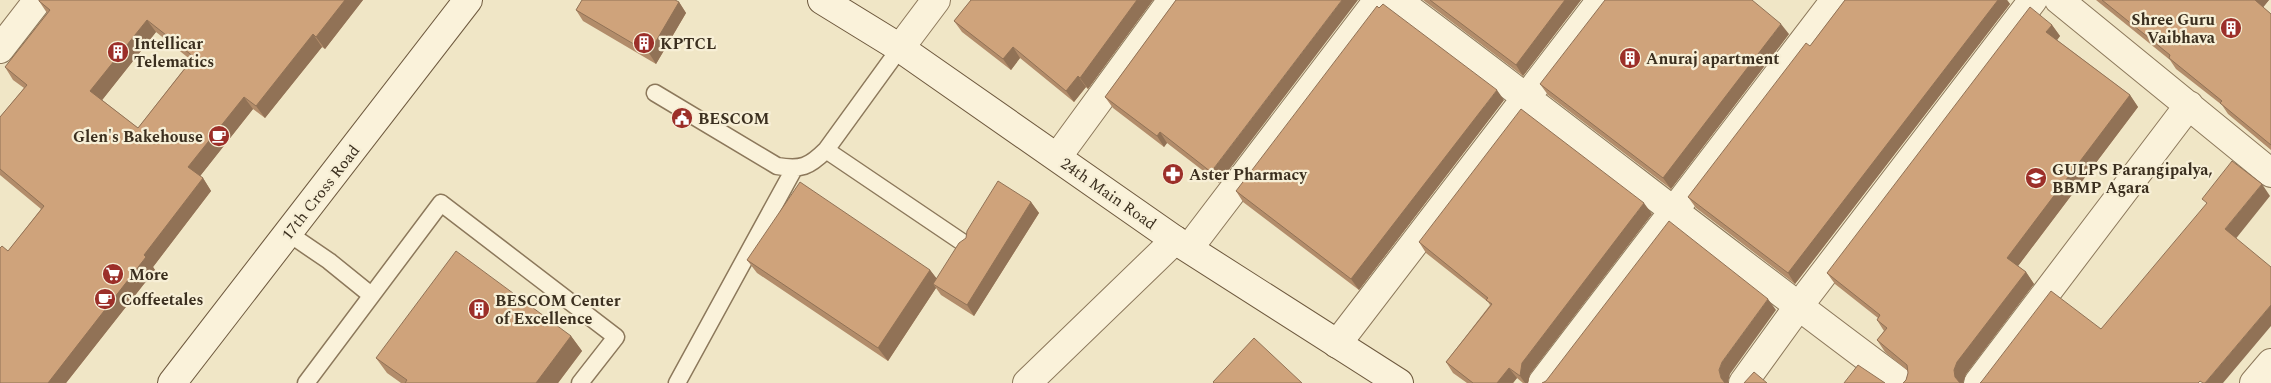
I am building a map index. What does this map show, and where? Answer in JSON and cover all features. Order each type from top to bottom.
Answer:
[{"type":"street","points":[[0,49],[38,0]]},
{"type":"street","name":"17th Cross Road","points":[[172,383],[468,0]]},
{"type":"street","name":"24th Main Road","points":[[822,0],[900,48],[1182,244],[1392,381]]},
{"type":"street","points":[[900,48],[936,0]]},
{"type":"street","points":[[1058,156],[1172,0]]},
{"type":"street","points":[[1027,383],[1182,244],[1378,0]]},
{"type":"street","points":[[1396,0],[1527,96],[1798,307],[1901,383]]},
{"type":"street","points":[[1337,344],[1601,0]]},
{"type":"street","points":[[1542,383],[1835,0]]},
{"type":"street","points":[[1743,383],[1798,307],[2033,0]]},
{"type":"street","points":[[2059,0],[2271,173]]},
{"type":"street","points":[[1978,383],[2189,105]]},
{"type":"street","points":[[2254,383],[2271,363]]},
{"type":"lane","points":[[655,93],[777,166],[794,169],[812,164],[826,150],[900,48]]},
{"type":"lane","points":[[826,150],[965,244]]},
{"type":"lane","points":[[677,383],[794,169]]},
{"type":"lane","points":[[306,383],[441,203],[616,337],[580,383]]},
{"type":"lane","points":[[288,233],[329,261],[371,295]]},
{"type":"building","points":[[345,0],[316,37],[313,34],[256,106],[244,97],[188,167],[203,178],[144,255],[146,257],[48,383],[0,383],[0,248],[2,246],[8,251],[44,206],[0,169],[0,117],[27,85],[5,67],[50,10],[39,1]],"holes":[[[147,20],[194,57],[138,128],[90,91]]]},
{"type":"building","name":"KPTCL","points":[[582,0],[675,0],[679,2],[649,53],[576,10]]},
{"type":"building","points":[[971,0],[1137,0],[1080,78],[1078,76],[1066,91],[1013,47],[1003,59],[954,21]]},
{"type":"building","points":[[1176,0],[1342,0],[1211,172],[1160,132],[1157,136],[1105,97]]},
{"type":"building","points":[[1430,0],[1565,0],[1516,65]]},
{"type":"building","points":[[1605,0],[1752,0],[1781,24],[1663,178],[1540,84]]},
{"type":"building","points":[[1845,0],[1998,0],[1788,273],[1688,197],[1806,43],[1810,46]]},
{"type":"building","points":[[2102,0],[2255,0],[2271,14],[2271,145],[2220,103],[2222,101],[2169,58],[2170,55]]},
{"type":"building","points":[[1383,4],[1497,90],[1351,279],[1236,191],[1377,6],[1379,8]]},
{"type":"building","points":[[2030,7],[2052,25],[2046,32],[2130,95],[2007,258],[2026,272],[1957,362],[1954,370],[1955,377],[1960,383],[1903,383],[1908,373],[1907,365],[1877,340],[1887,328],[1877,320],[1880,315],[1827,273]]},
{"type":"building","points":[[1521,109],[1644,203],[1522,363],[1520,376],[1509,368],[1497,383],[1473,383],[1446,362],[1492,304],[1486,300],[1488,298],[1419,242]]},
{"type":"building","points":[[2232,161],[2262,184],[2225,229],[2271,267],[2271,305],[2205,383],[2200,381],[2198,383],[1980,383],[2051,291],[2101,329],[2207,203],[2202,199]]},
{"type":"building","points":[[998,181],[1031,202],[967,305],[933,284],[959,243],[966,238],[967,231]]},
{"type":"building","points":[[800,182],[930,270],[878,348],[747,260]]},
{"type":"building","points":[[1669,221],[1768,299],[1722,362],[1719,370],[1721,378],[1725,383],[1542,383],[1546,381]]},
{"type":"building","name":"BESCOM Center of Excellence","points":[[456,251],[571,336],[536,383],[405,383],[407,380],[376,358]]},
{"type":"building","points":[[1254,338],[1302,383],[1214,383]]},
{"type":"building","points":[[1858,365],[1885,383],[1844,383]]},
{"type":"building","points":[[1754,372],[1767,383],[1744,383]]},
{"type":"place","name":"Shree Guru Vaibhava","points":[[2231,28]]},
{"type":"place","name":"KPTCL","points":[[644,43]]},
{"type":"place","name":"Intellicar Telematics","points":[[118,52]]},
{"type":"place","name":"Anuraj apartment","points":[[1630,58]]},
{"type":"place","name":"BESCOM","points":[[682,118]]},
{"type":"place","name":"Glen's Bakehouse","points":[[219,136]]},
{"type":"place","name":"Aster Pharmacy","points":[[1173,174]]},
{"type":"place","name":"GULPS Parangipalya, BBMP Agara","points":[[2036,178]]},
{"type":"place","name":"More","points":[[113,274]]},
{"type":"place","name":"Coffeetales","points":[[105,299]]},
{"type":"place","name":"BESCOM Center of Excellence","points":[[479,309]]}]
